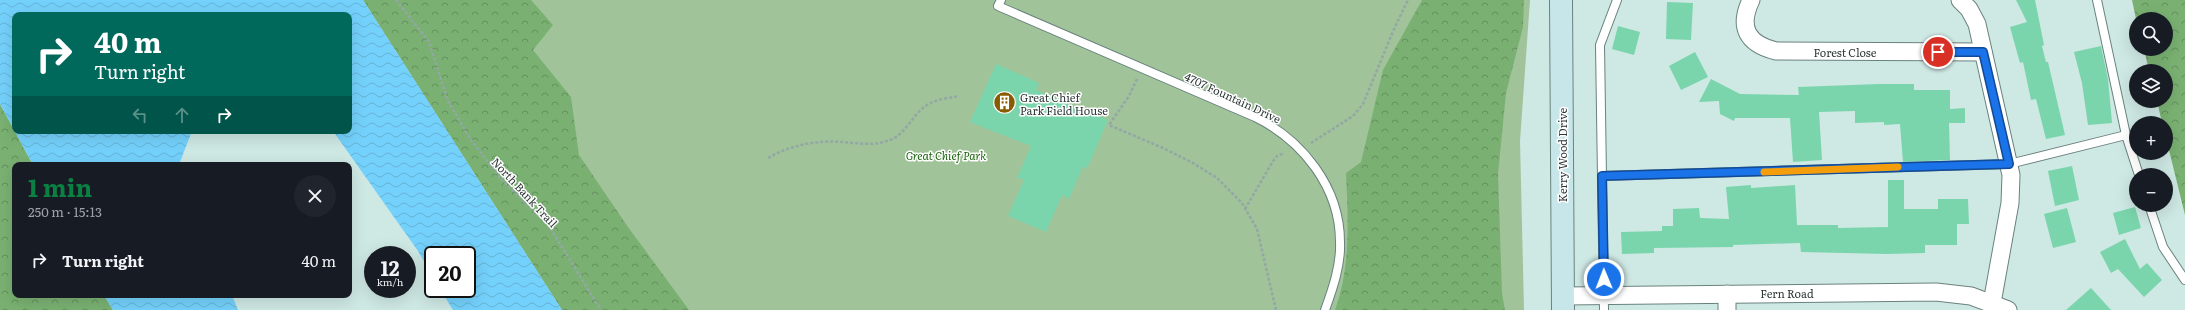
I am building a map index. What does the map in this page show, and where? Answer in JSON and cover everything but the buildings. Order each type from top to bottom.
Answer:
[{"type":"street","name":"Kerry Wood Drive","points":[[1562,0],[1563,303]]},
{"type":"street","name":"Forest Close","points":[[1751,0],[1745,15],[1747,32],[1758,44],[1776,51],[1983,52]]},
{"type":"street","points":[[1960,0],[1968,9],[1977,24],[2009,164],[2010,203],[1992,303]]},
{"type":"street","name":"Fern Road","points":[[1563,303],[1727,302],[1936,292],[1971,296],[2008,310]]},
{"type":"lane","name":"4707 Fountain Drive","points":[[1001,0],[998,6],[1270,124],[1278,128],[1300,148],[1324,181],[1338,223],[1340,241],[1339,261],[1325,310]]},
{"type":"lane","points":[[1604,302],[1600,45],[1617,0]]},
{"type":"lane","points":[[2097,0],[2126,135],[2137,168]]},
{"type":"lane","points":[[1602,176],[2009,164],[2126,135]]},
{"type":"lane","points":[[2151,212],[2163,247],[2185,280]]},
{"type":"path","name":"North Bank Trail","points":[[396,0],[429,42],[448,101],[471,140],[500,179],[548,226],[601,310]]},
{"type":"path","points":[[1245,209],[1277,156],[1312,143],[1358,111],[1368,92],[1394,29],[1408,0]]},
{"type":"path","points":[[1142,68],[1129,96],[1109,125],[1178,154],[1208,171],[1225,185],[1242,203],[1257,229],[1276,310]]},
{"type":"path","points":[[768,158],[795,146],[818,142],[871,144],[885,142],[902,133],[916,114],[927,105],[959,96]]},
{"type":"green space","name":"Great Chief Park","points":[[363,0],[1530,0],[1520,141],[1524,310],[562,310]]},
{"type":"green space","points":[[363,0],[531,0],[553,25],[533,50],[571,97],[579,155],[628,227],[689,310],[562,310]]},
{"type":"green space","points":[[1422,0],[1524,0],[1523,27],[1506,93],[1498,174],[1502,293],[1505,310],[1335,310],[1344,276],[1346,259],[1348,225],[1346,173],[1361,162],[1383,70]]},
{"type":"green space","points":[[2132,0],[2185,0],[2185,215],[2171,160],[2173,160],[2173,116],[2160,116],[2159,108],[2173,108],[2173,64],[2147,64],[2146,56],[2173,56],[2173,12],[2135,12]]},
{"type":"green space","points":[[0,104],[12,126],[12,134],[16,134],[31,162],[12,162],[12,298],[106,298],[113,310],[0,310]]},
{"type":"water","points":[[0,0],[363,0],[562,310],[453,310],[446,298],[476,298],[476,246],[424,246],[424,261],[416,246],[414,246],[335,134],[352,134],[352,12],[12,12],[12,126],[0,104]]},
{"type":"water","points":[[16,134],[191,134],[180,162],[31,162]]},
{"type":"water","points":[[106,298],[233,298],[238,310],[113,310]]},
{"type":"slow traffic","points":[[1764,172],[1898,167]]},
{"type":"place","name":"Great Chief Park Field House","points":[[1005,103]]},
{"type":"route","points":[[1604,279],[1602,176],[2009,164],[1983,52],[1938,52]]}]
